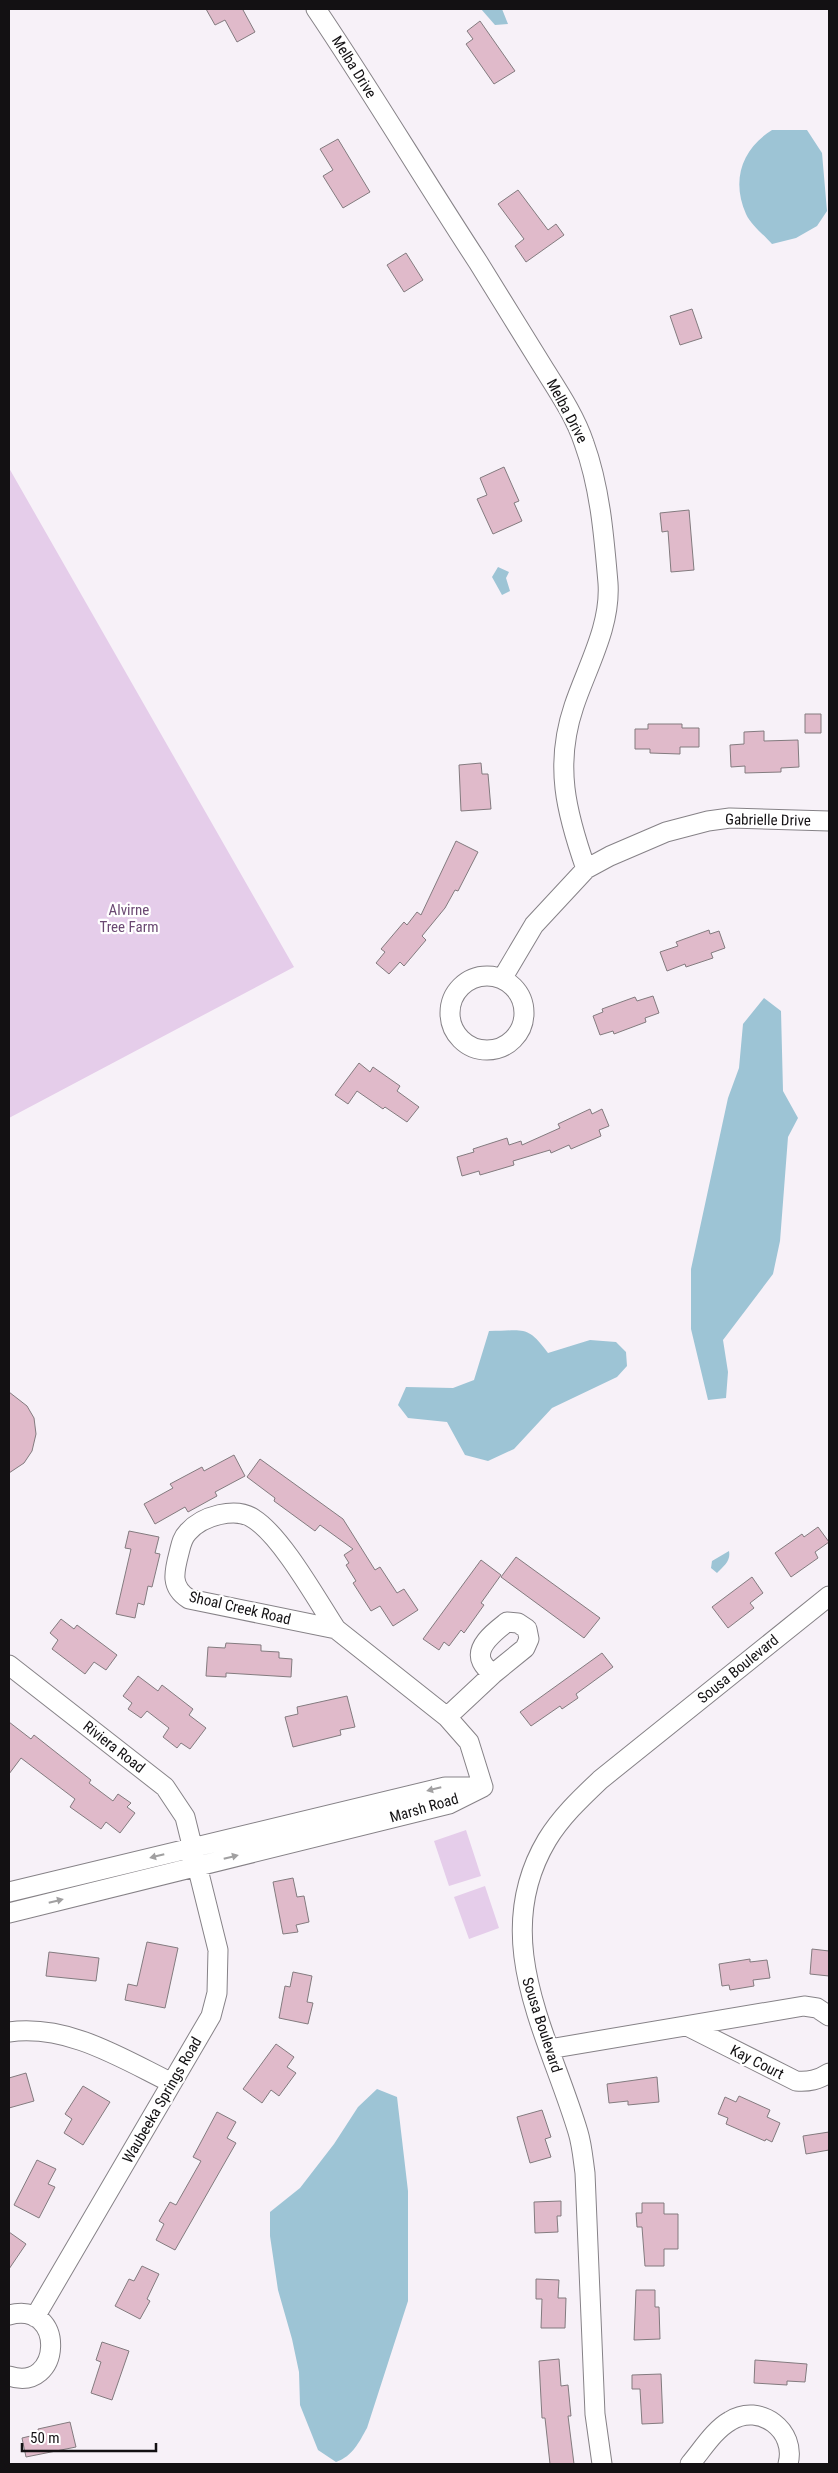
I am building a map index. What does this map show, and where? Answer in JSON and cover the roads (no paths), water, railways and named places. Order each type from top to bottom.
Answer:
[{"type":"street","name":"Melba Drive","points":[[316,9],[503,303],[564,402],[586,447],[600,502],[608,586],[607,608],[596,648],[567,730],[563,770],[567,811],[586,869]]},
{"type":"street","name":"Gabrielle Drive","points":[[502,979],[534,925],[586,869],[646,839],[708,821],[730,818],[829,821]]},
{"type":"street","name":"Shoal Creek Road","points":[[336,1629],[189,1599],[178,1589],[173,1575],[183,1538],[196,1525],[223,1513],[242,1513],[257,1520],[280,1545],[336,1629],[447,1717],[469,1742],[482,1787]]},
{"type":"street","name":"Sousa Boulevard","points":[[602,2464],[596,2414],[585,2173],[578,2133],[529,1990],[522,1939],[524,1910],[529,1883],[547,1840],[564,1815],[600,1780],[829,1596]]},
{"type":"street","name":"Riviera Road","points":[[9,1665],[165,1787],[185,1817],[195,1857]]},
{"type":"street","points":[[447,1717],[493,1674]]},
{"type":"street","name":"Marsh Road","points":[[9,1913],[195,1857],[445,1787],[482,1787]]},
{"type":"street","name":"Marsh Road","points":[[9,1892],[195,1857]]},
{"type":"street","name":"Waubeeka Springs Road","points":[[36,2317],[210,2016],[217,1993],[218,1950],[195,1857]]},
{"type":"street","points":[[549,2049],[804,2006],[816,2008],[829,2016]]},
{"type":"street","name":"Kay Court","points":[[687,2026],[796,2081],[808,2082],[829,2073]]},
{"type":"street","points":[[9,2032],[44,2032],[94,2044],[172,2083]]},
{"type":"street","points":[[9,2315],[26,2314],[36,2317],[44,2324],[50,2334],[52,2345],[50,2356],[45,2366],[36,2373],[26,2378],[9,2376]]},
{"type":"street","points":[[690,2464],[730,2421],[742,2416],[755,2415],[767,2418],[777,2425],[785,2435],[790,2446],[788,2464]]},
{"type":"water","points":[[481,9],[502,9],[508,24],[495,25]]},
{"type":"water","points":[[772,130],[807,130],[822,153],[827,211],[817,226],[796,238],[772,244],[754,226],[746,214],[740,189],[740,177],[742,166],[753,146]]},
{"type":"water","points":[[498,567],[509,572],[506,578],[510,591],[502,595],[492,577]]},
{"type":"water","points":[[764,998],[781,1011],[783,1091],[798,1118],[788,1137],[780,1241],[773,1274],[723,1340],[728,1372],[726,1398],[708,1400],[691,1329],[691,1269],[728,1098],[739,1068],[743,1024]]},
{"type":"water","points":[[517,1330],[529,1333],[535,1337],[548,1353],[590,1340],[616,1342],[626,1352],[627,1366],[617,1377],[552,1408],[514,1449],[488,1461],[465,1455],[447,1422],[408,1418],[398,1405],[406,1387],[453,1388],[474,1380],[489,1331]]},
{"type":"water","points":[[729,1551],[728,1561],[717,1573],[711,1568],[712,1561]]},
{"type":"water","points":[[377,2089],[397,2097],[408,2191],[408,2301],[367,2428],[351,2452],[336,2462],[318,2450],[300,2405],[299,2372],[278,2290],[270,2236],[270,2212],[300,2188],[334,2144],[358,2107]]},
{"type":"park label","name":"Alvirne Tree Farm","points":[[129,918]]}]
